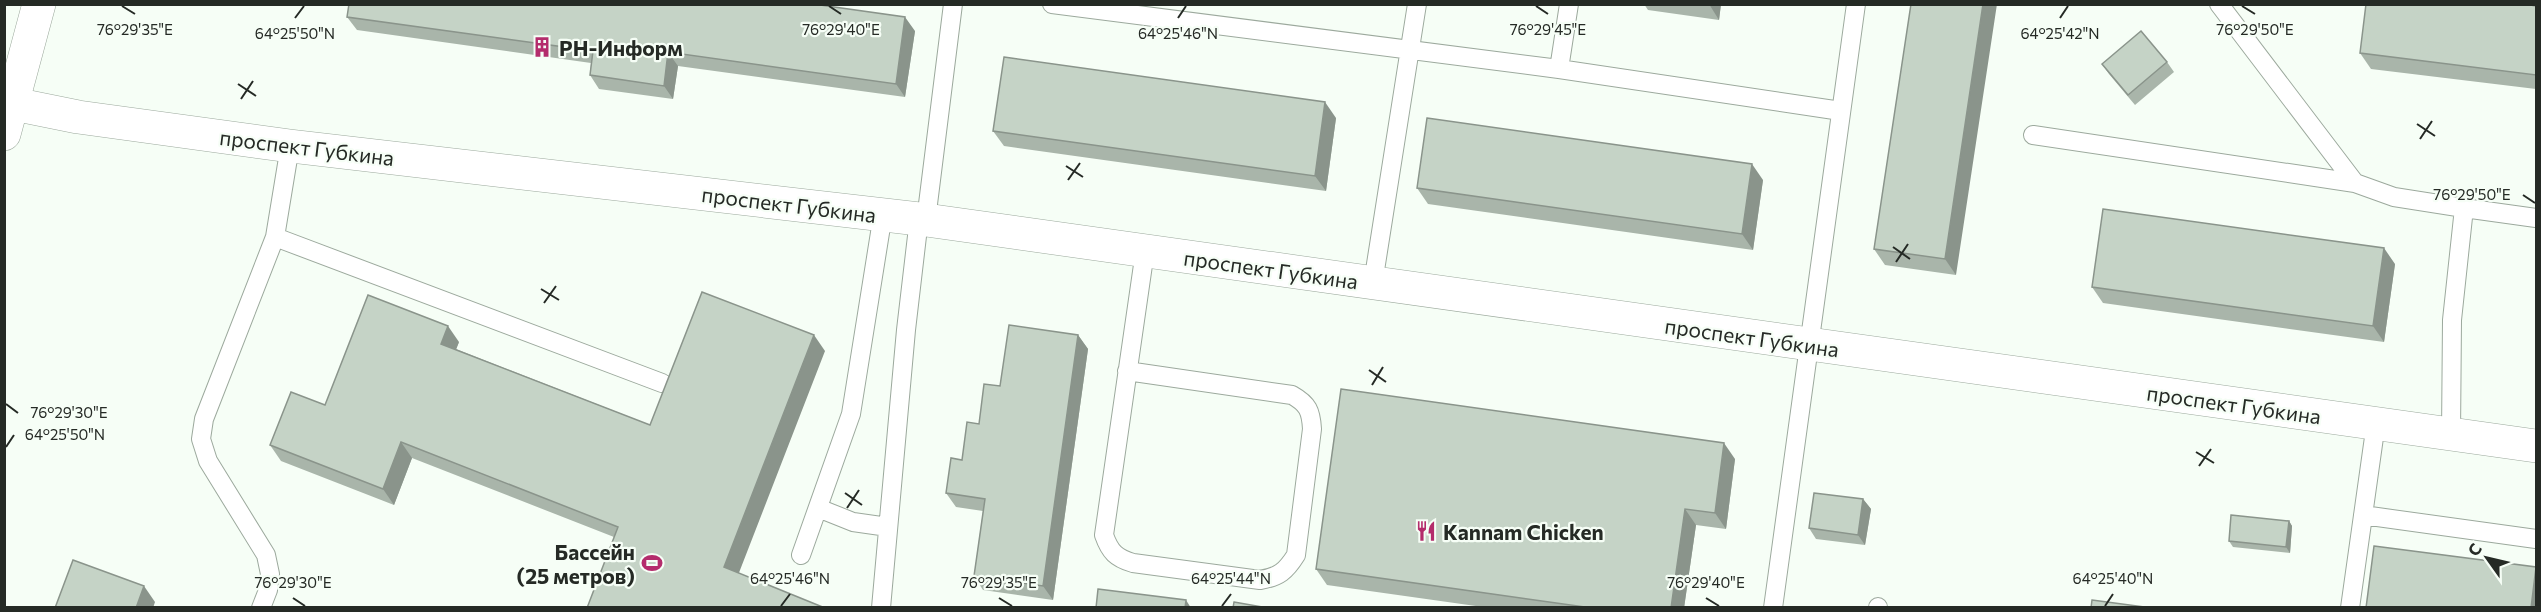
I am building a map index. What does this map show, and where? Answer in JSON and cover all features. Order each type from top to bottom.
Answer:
[{"type":"street","points":[[8,114],[39,4]]},
{"type":"street","name":"проспект Губкина","points":[[8,114],[112,123],[290,146],[883,214],[2536,446]]},
{"type":"lane","points":[[881,608],[906,330],[953,4]]},
{"type":"lane","points":[[1052,4],[1559,69],[1842,111]]},
{"type":"lane","points":[[1373,283],[1417,4]]},
{"type":"lane","points":[[1559,69],[1569,4]]},
{"type":"lane","points":[[1773,608],[1856,4]]},
{"type":"lane","points":[[2219,4],[2355,183]]},
{"type":"lane","points":[[2033,135],[2355,183],[2394,197],[2536,218]]},
{"type":"lane","points":[[261,608],[268,590],[270,574],[266,555],[208,461],[201,440],[204,419],[274,237],[290,146]]},
{"type":"lane","points":[[2451,434],[2452,320],[2464,208]]},
{"type":"lane","points":[[801,555],[851,414],[883,214]]},
{"type":"lane","points":[[274,237],[662,383]]},
{"type":"lane","points":[[1127,371],[1292,395],[1303,401],[1311,411],[1311,429],[1296,555],[1288,569],[1277,577],[1260,580],[1133,563],[1119,558],[1109,549],[1104,535],[1127,371],[1145,251]]},
{"type":"lane","points":[[2350,608],[2376,423]]},
{"type":"lane","points":[[818,508],[853,522],[888,527]]},
{"type":"lane","points":[[2363,515],[2536,539]]},
{"type":"building","points":[[349,4],[813,4],[905,17],[896,84],[668,52],[664,86],[590,75],[593,51],[347,17]]},
{"type":"building","points":[[1911,4],[1983,4],[1945,259],[1874,249]]},
{"type":"building","points":[[2366,4],[2524,4],[2536,6],[2536,75],[2360,53]]},
{"type":"building","points":[[2141,31],[2167,62],[2128,95],[2102,64]]},
{"type":"building","points":[[1004,57],[1325,102],[1315,176],[993,131]]},
{"type":"building","points":[[1427,118],[1752,164],[1742,234],[1417,188]]},
{"type":"building","points":[[2103,209],[2384,248],[2373,326],[2092,287]]},
{"type":"building","points":[[702,292],[814,335],[724,567],[825,608],[587,608],[618,527],[401,442],[383,489],[270,445],[291,392],[325,405],[368,295],[448,326],[441,344],[650,425]]},
{"type":"building","points":[[1009,325],[1078,335],[1043,586],[974,576],[985,499],[946,493],[951,458],[962,460],[967,422],[979,424],[984,384],[1000,386]]},
{"type":"building","points":[[1341,389],[1724,443],[1715,513],[1685,509],[1671,608],[1592,608],[1316,569]]},
{"type":"building","points":[[1814,493],[1863,499],[1858,535],[1809,528]]},
{"type":"building","points":[[2231,515],[2289,521],[2286,547],[2229,541]]},
{"type":"building","points":[[2374,546],[2536,567],[2531,608],[2366,608]]},
{"type":"building","points":[[73,560],[144,586],[136,608],[55,608]]},
{"type":"building","points":[[1098,589],[1186,600],[1185,608],[1096,608]]},
{"type":"building","points":[[2092,600],[2152,608],[2091,608]]},
{"type":"building","points":[[1234,602],[1268,608],[1233,608]]},
{"type":"place","name":"РН-Информ","points":[[542,47]]},
{"type":"place","name":"Kannam Chicken","points":[[1426,531]]},
{"type":"place","name":"Бассейн (25 метров)","points":[[652,563]]}]
